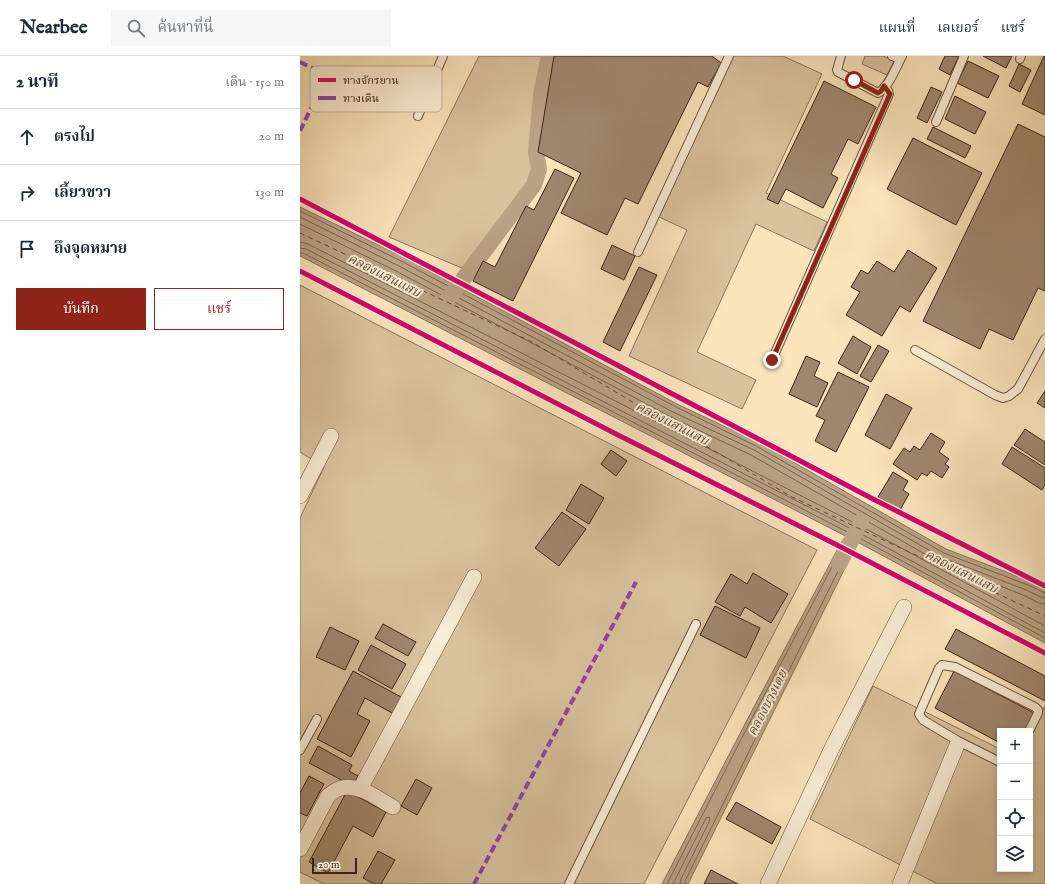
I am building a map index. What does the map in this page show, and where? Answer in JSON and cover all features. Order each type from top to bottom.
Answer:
[{"type":"street","points":[[300,496],[331,436]]},
{"type":"street","points":[[360,789],[474,577]]},
{"type":"street","points":[[768,884],[832,748],[904,607]]},
{"type":"street","points":[[900,884],[958,743]]},
{"type":"street","points":[[300,849],[328,796],[335,791],[342,788],[360,789],[393,807]]},
{"type":"lane","points":[[439,66],[443,56]]},
{"type":"lane","points":[[638,252],[729,56]]},
{"type":"lane","points":[[841,56],[837,70],[840,74],[878,93],[884,86],[898,57]]},
{"type":"lane","points":[[936,122],[964,56]]},
{"type":"lane","points":[[772,360],[890,94],[884,86]]},
{"type":"lane","points":[[418,116],[420,112]]},
{"type":"lane","points":[[915,350],[995,395],[1004,398],[1018,389],[1045,339]]},
{"type":"lane","points":[[569,884],[696,624]]},
{"type":"lane","points":[[997,761],[958,743],[923,720],[919,714],[939,668],[942,665],[954,667],[1035,706],[1038,713],[1030,728]]},
{"type":"lane","points":[[300,750],[317,719]]},
{"type":"shaded area","points":[[479,56],[544,56],[534,100],[534,179],[464,269],[389,237]]},
{"type":"shaded area","points":[[731,56],[783,56],[822,74],[766,193],[827,222],[814,251],[756,224],[697,352],[756,380],[742,409],[629,356],[687,230],[657,216]]},
{"type":"shaded area","points":[[865,56],[883,56],[894,61],[887,75],[862,64]]},
{"type":"shaded area","points":[[300,285],[817,550],[644,884],[324,884],[300,872],[300,518],[324,467],[300,452]]},
{"type":"shaded area","points":[[873,686],[997,748],[997,872],[1033,872],[1033,731],[1045,706],[1045,884],[938,884],[810,819]]},
{"type":"water","name":"คลองแสนแสบ","points":[[300,207],[403,257],[677,404],[758,442],[946,549],[1030,581],[1045,590],[1045,643],[863,545],[300,256]]},
{"type":"water","points":[[842,541],[855,548],[688,884],[662,884],[746,722]]},
{"type":"building","points":[[554,56],[712,56],[721,63],[708,87],[698,82],[638,204],[625,198],[607,235],[561,213],[581,173],[538,152]]},
{"type":"building","points":[[945,56],[959,56],[950,75],[939,69]]},
{"type":"building","points":[[983,56],[1012,56],[1006,68]]},
{"type":"building","points":[[1045,56],[1045,115],[1022,104]]},
{"type":"building","points":[[968,61],[999,76],[988,98],[957,83]]},
{"type":"building","points":[[1019,64],[1031,70],[1020,92],[1009,86]]},
{"type":"building","points":[[824,81],[876,107],[858,144],[848,139],[831,174],[838,178],[823,208],[786,189],[778,204],[767,199]]},
{"type":"building","points":[[931,87],[942,92],[927,123],[917,118]]},
{"type":"building","points":[[955,96],[986,112],[975,134],[945,119]]},
{"type":"building","points":[[1018,124],[1045,137],[1045,291],[1038,288],[1013,340],[989,329],[980,349],[923,321]]},
{"type":"building","points":[[933,127],[971,146],[965,158],[927,139]]},
{"type":"building","points":[[913,138],[982,173],[956,225],[887,189]]},
{"type":"building","points":[[555,169],[574,178],[513,301],[473,281],[483,261],[495,267],[526,206],[534,210]]},
{"type":"building","points":[[612,245],[635,256],[624,280],[601,269]]},
{"type":"building","points":[[908,250],[937,268],[910,312],[900,306],[882,336],[846,315],[860,292],[851,287],[861,270],[868,274],[877,261],[894,272]]},
{"type":"building","points":[[639,267],[657,275],[620,351],[603,342]]},
{"type":"building","points":[[853,336],[871,347],[857,374],[838,363]]},
{"type":"building","points":[[878,345],[889,351],[871,382],[860,376]]},
{"type":"building","points":[[806,356],[820,362],[814,376],[828,383],[817,407],[789,394]]},
{"type":"building","points":[[838,372],[869,387],[836,452],[815,441],[825,420],[816,416]]},
{"type":"building","points":[[1045,391],[1045,408],[1037,403]]},
{"type":"building","points":[[886,394],[912,408],[890,449],[865,435]]},
{"type":"building","points":[[1025,429],[1045,442],[1045,465],[1014,445]]},
{"type":"building","points":[[931,433],[945,442],[939,452],[949,459],[945,464],[949,467],[942,478],[931,471],[927,476],[922,473],[917,480],[893,464],[904,448],[910,452],[914,446],[920,450]]},
{"type":"building","points":[[1012,447],[1045,468],[1045,485],[1042,490],[1002,464]]},
{"type":"building","points":[[611,450],[627,461],[616,476],[601,464]]},
{"type":"building","points":[[893,472],[908,481],[903,490],[909,494],[900,510],[878,497]]},
{"type":"building","points":[[581,484],[604,498],[589,524],[566,510]]},
{"type":"building","points":[[562,512],[586,529],[559,566],[535,548]]},
{"type":"building","points":[[753,573],[788,594],[771,623],[745,607],[740,616],[715,602],[731,574],[747,584]]},
{"type":"building","points":[[715,606],[760,628],[746,658],[700,635]]},
{"type":"building","points":[[383,624],[416,642],[408,656],[375,638]]},
{"type":"building","points":[[330,627],[359,641],[345,670],[316,657]]},
{"type":"building","points":[[956,629],[1045,676],[1045,701],[945,649]]},
{"type":"building","points":[[371,645],[406,664],[392,689],[358,670]]},
{"type":"building","points":[[353,671],[403,698],[394,714],[365,698],[357,714],[370,721],[351,757],[317,739]]},
{"type":"building","points":[[954,671],[1034,713],[1026,728],[997,728],[997,741],[935,708]]},
{"type":"building","points":[[318,746],[352,765],[349,771],[358,776],[353,786],[309,763]]},
{"type":"building","points":[[309,776],[324,784],[307,816],[300,813],[300,793]]},
{"type":"building","points":[[416,779],[432,788],[417,815],[401,806]]},
{"type":"building","points":[[347,791],[386,812],[373,837],[353,826],[328,873],[309,862]]},
{"type":"building","points":[[736,802],[781,827],[772,844],[726,819]]},
{"type":"building","points":[[378,851],[395,860],[381,884],[374,884],[363,878]]},
{"type":"building","points":[[711,870],[738,884],[704,884]]},
{"type":"waterway","points":[[445,303],[534,185],[539,169],[536,153],[541,94],[549,56]]},
{"type":"waterway","name":"คลองบางเตย","points":[[839,564],[861,522]]},
{"type":"ferry route","points":[[300,233],[532,342],[790,496],[1045,616]]},
{"type":"marked path","points":[[300,62],[310,67]]},
{"type":"marked path","points":[[300,131],[310,110]]},
{"type":"marked path","points":[[474,884],[636,582]]},
{"type":"cycle path","points":[[300,199],[873,499],[1045,586]]},
{"type":"cycle path","points":[[300,271],[618,435],[839,546],[1045,653]]},
{"type":"route","points":[[772,360],[890,94],[884,86],[878,93],[854,80]]}]
